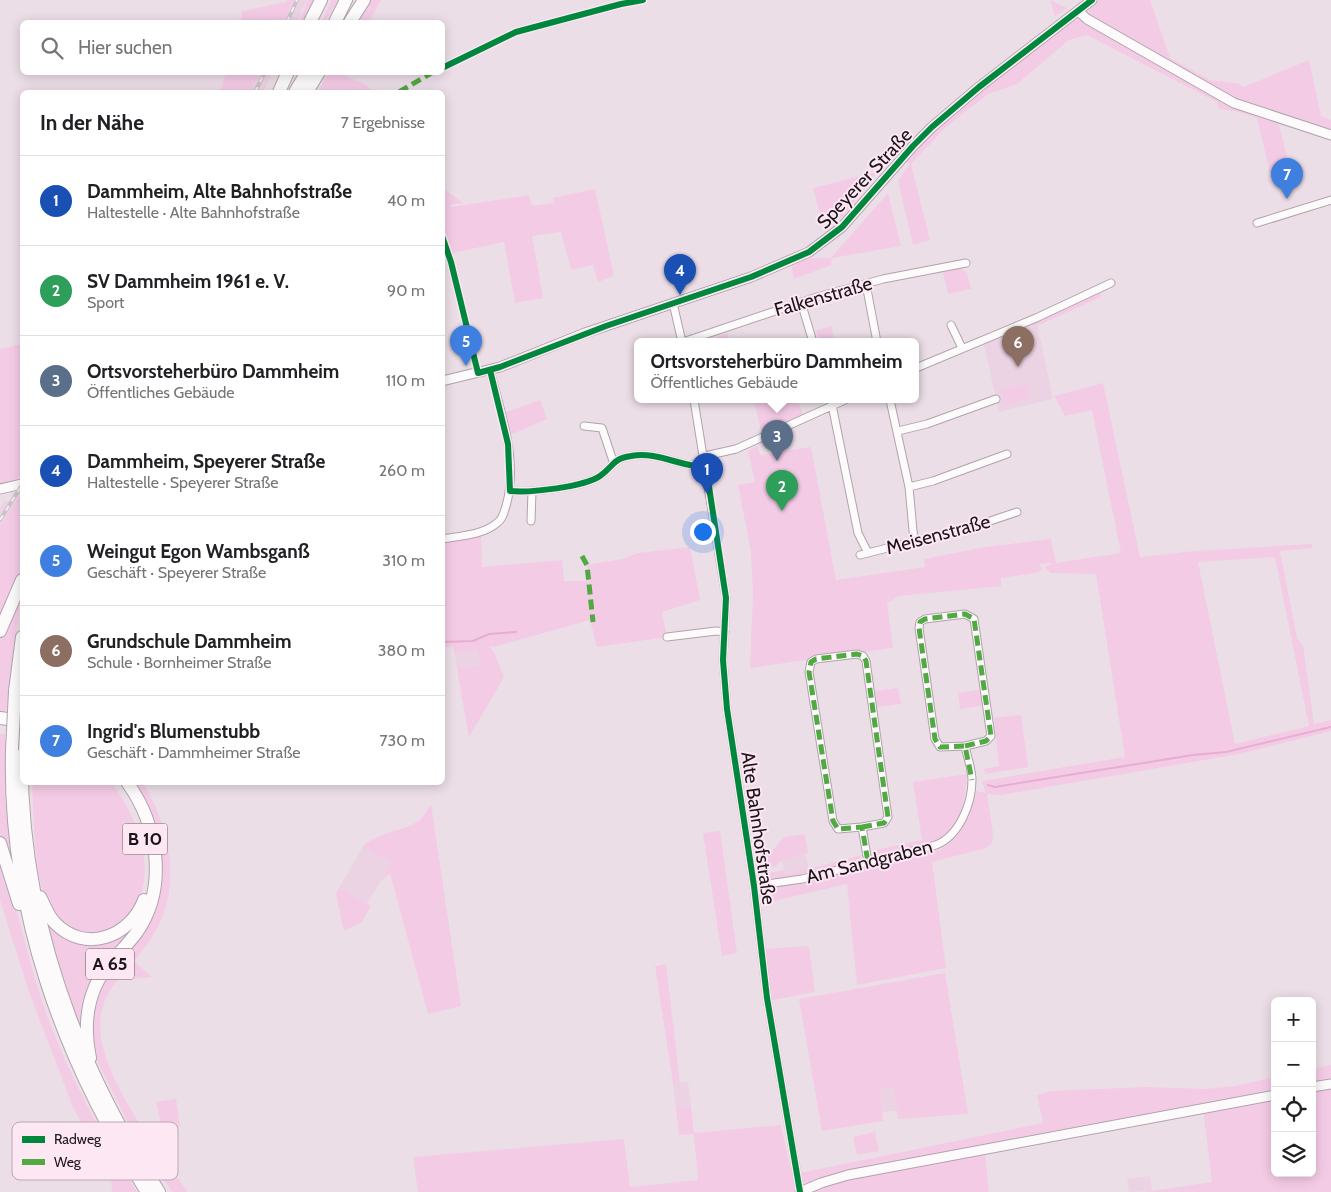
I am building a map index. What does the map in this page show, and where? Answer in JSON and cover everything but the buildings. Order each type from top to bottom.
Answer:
[{"type":"highway","points":[[311,20],[321,0]]},
{"type":"highway","points":[[336,20],[346,0]]},
{"type":"highway","points":[[346,20],[357,0]]},
{"type":"highway","points":[[351,20],[364,0]]},
{"type":"highway","points":[[281,90],[287,75]]},
{"type":"highway","points":[[296,90],[305,75]]},
{"type":"highway","points":[[308,90],[317,75]]},
{"type":"highway","points":[[0,631],[20,585]]},
{"type":"highway","name":"A 65","points":[[20,655],[16,691],[17,847],[33,938],[51,1000],[77,1066],[106,1122]]},
{"type":"highway","points":[[0,718],[20,721]]},
{"type":"highway","points":[[0,725],[20,728]]},
{"type":"highway","name":"A 65","points":[[17,750],[20,778]]},
{"type":"highway","name":"A 65","points":[[21,785],[32,884],[54,977],[67,1014],[94,1077],[117,1122]]},
{"type":"highway","name":"B 10","points":[[120,785],[136,813],[146,842],[148,875],[144,902]]},
{"type":"highway","name":"B 10","points":[[129,785],[146,819],[155,858]]},
{"type":"highway","name":"A 65","points":[[0,842],[23,917],[33,938]]},
{"type":"highway","name":"A 65","points":[[94,1077],[86,1037],[89,1005],[99,980],[145,918],[155,885],[155,858]]},
{"type":"highway","name":"A 65","points":[[32,884],[54,922],[71,935],[90,940],[106,938],[122,930],[132,921],[144,902]]},
{"type":"highway","name":"A 65","points":[[140,1180],[147,1192]]},
{"type":"highway","name":"A 65","points":[[152,1180],[159,1192]]},
{"type":"street","name":"Speyerer Straße","points":[[445,380],[490,370],[585,333],[751,277],[799,257],[827,240],[850,219],[912,146],[979,87],[1092,0]]},
{"type":"street","points":[[1078,11],[1087,19],[1234,103],[1331,135]]},
{"type":"street","points":[[1257,223],[1286,216],[1331,200]]},
{"type":"street","name":"Falkenstraße","points":[[695,338],[801,302],[866,284],[966,263]]},
{"type":"street","points":[[919,367],[1036,318],[1110,283]]},
{"type":"street","points":[[866,284],[876,338]]},
{"type":"street","points":[[801,302],[812,338]]},
{"type":"street","points":[[673,303],[682,338]]},
{"type":"street","points":[[951,325],[962,348]]},
{"type":"street","points":[[445,538],[481,532],[498,523],[503,516],[510,491],[508,444],[490,370]]},
{"type":"street","points":[[898,431],[926,424],[996,399]]},
{"type":"street","name":"Alte Bahnhofstraße","points":[[695,403],[705,456],[726,598],[723,660],[726,697],[754,886],[767,998],[800,1192]]},
{"type":"street","points":[[705,456],[736,449],[830,403]]},
{"type":"street","points":[[832,403],[858,533],[868,553]]},
{"type":"street","points":[[891,403],[909,488],[914,541]]},
{"type":"street","points":[[584,426],[602,428],[613,461]]},
{"type":"street","points":[[909,488],[1007,454]]},
{"type":"street","points":[[510,491],[532,491],[590,481],[600,476],[613,461],[629,456],[648,455],[706,467]]},
{"type":"street","points":[[0,489],[20,484]]},
{"type":"street","points":[[531,521],[532,491]]},
{"type":"street","name":"Meisenstraße","points":[[860,555],[1017,512]]},
{"type":"street","points":[[965,614],[974,619],[992,736],[986,741],[965,746],[940,747],[935,739],[918,628],[920,622],[925,619],[965,614]]},
{"type":"street","points":[[667,637],[710,631],[725,632]]},
{"type":"street","points":[[857,654],[863,656],[866,661],[888,817],[886,822],[862,827],[838,829],[833,821],[809,672],[811,662],[816,659],[857,654]]},
{"type":"street","name":"Am Sandgraben","points":[[754,886],[802,879],[936,845],[947,840],[956,831],[964,816],[972,780],[965,746]]},
{"type":"street","points":[[862,827],[868,862]]},
{"type":"street","points":[[1316,1086],[1331,1084]]},
{"type":"street","points":[[800,1192],[843,1177],[1271,1096]]},
{"type":"shaded area","points":[[287,0],[294,0],[285,20],[241,20],[242,11],[286,2]]},
{"type":"shaded area","points":[[294,0],[307,0],[298,20],[285,20]]},
{"type":"shaded area","points":[[308,0],[314,0],[305,20],[300,20]]},
{"type":"shaded area","points":[[331,0],[338,0],[326,20],[323,20]]},
{"type":"shaded area","points":[[369,0],[381,0],[370,20],[357,20]]},
{"type":"shaded area","points":[[1050,0],[1067,8],[1055,16]]},
{"type":"shaded area","points":[[1097,0],[1150,0],[1170,58],[1210,80],[1240,84],[1243,87],[1309,60],[1321,116],[1331,120],[1331,130],[1234,98],[1089,17],[1089,7]]},
{"type":"shaded area","points":[[1082,20],[1235,105],[1278,120],[1287,157],[1283,158],[1286,174],[1271,177],[1257,118],[1235,111],[1219,109],[1217,102],[1087,35],[1069,40],[1017,84],[988,94],[945,128],[911,164],[930,240],[913,245],[898,181],[910,164],[904,161],[939,125],[1071,21]]},
{"type":"shaded area","points":[[225,75],[259,75],[251,90],[221,90]]},
{"type":"shaded area","points":[[259,75],[272,75],[264,90],[251,90]]},
{"type":"shaded area","points":[[327,75],[346,75],[366,85],[371,90],[319,90]]},
{"type":"shaded area","points":[[877,172],[844,215],[825,233],[813,188]]},
{"type":"shaded area","points":[[595,189],[614,276],[598,282],[593,265],[571,270],[561,232],[532,236],[543,298],[515,303],[504,242],[445,255],[445,190],[463,203],[450,205],[451,207],[529,195],[532,206],[554,203],[553,198]]},
{"type":"shaded area","points":[[888,193],[901,246],[832,258],[831,265],[794,279],[791,265],[804,258],[831,258]]},
{"type":"shaded area","points":[[961,268],[967,273],[971,289],[948,294],[943,272]]},
{"type":"shaded area","points":[[1099,288],[1101,297],[1037,326],[1036,318]]},
{"type":"shaded area","points":[[1036,318],[1053,399],[999,412],[983,340]]},
{"type":"shaded area","points":[[831,326],[834,337],[819,338],[816,331]]},
{"type":"shaded area","points":[[727,333],[729,338],[715,338]]},
{"type":"shaded area","points":[[20,344],[20,476],[17,481],[0,484],[0,349]]},
{"type":"shaded area","points":[[1103,383],[1140,557],[1195,551],[1312,544],[1312,548],[1280,551],[1297,638],[1303,645],[1314,724],[1331,720],[1331,731],[1239,754],[1001,795],[987,794],[993,833],[992,843],[986,848],[932,862],[946,968],[857,985],[847,884],[761,904],[760,896],[762,889],[804,883],[941,849],[955,838],[965,824],[976,791],[986,793],[982,781],[1125,757],[1096,574],[1051,573],[1044,568],[1053,563],[1040,564],[1042,570],[1035,573],[1001,578],[1001,586],[899,596],[887,603],[893,648],[750,668],[753,595],[751,552],[738,485],[755,482],[748,451],[758,446],[760,455],[811,447],[836,580],[925,567],[924,559],[985,547],[1051,539],[1056,563],[1121,553],[1092,410],[1065,416],[1054,396]],"holes":[[[1275,557],[1309,726],[1235,744],[1198,562]]]},
{"type":"shaded area","points":[[1027,384],[1030,398],[1005,405],[1001,390]]},
{"type":"shaded area","points":[[540,400],[547,419],[510,435],[504,413]]},
{"type":"shaded area","points":[[755,403],[798,403],[803,414],[761,431]]},
{"type":"shaded area","points":[[20,494],[20,572],[0,620],[0,526]]},
{"type":"shaded area","points":[[5,500],[14,505],[0,526],[0,508]]},
{"type":"shaded area","points":[[481,532],[482,567],[562,560],[564,581],[588,581],[587,565],[622,559],[638,553],[690,547],[700,600],[662,612],[667,637],[597,647],[590,620],[494,647],[489,646],[495,654],[504,677],[469,737],[457,669],[481,665],[478,651],[455,654],[453,646],[445,647],[445,539]]},
{"type":"shaded area","points":[[20,593],[6,714],[0,714],[0,640]]},
{"type":"shaded area","points":[[479,651],[481,665],[457,669],[455,654]]},
{"type":"shaded area","points":[[898,688],[901,704],[877,707],[875,691]]},
{"type":"shaded area","points":[[983,689],[985,705],[960,709],[958,693]]},
{"type":"shaded area","points":[[1021,715],[1028,767],[985,774],[984,769],[999,766],[994,718]]},
{"type":"shaded area","points":[[0,734],[5,734],[5,796],[13,874],[0,832]]},
{"type":"shaded area","points":[[967,774],[962,808],[955,825],[949,832],[943,837],[927,844],[873,856],[871,851],[922,840],[913,782]]},
{"type":"shaded area","points":[[32,785],[113,785],[134,821],[143,848],[145,863],[142,892],[136,907],[126,919],[114,928],[101,933],[87,934],[73,930],[60,922],[50,909],[44,896],[37,865]]},
{"type":"shaded area","points":[[121,785],[124,785],[133,799],[142,816],[148,834],[153,872],[151,891],[146,909],[137,926],[99,974],[93,986],[86,1005],[81,1035],[64,988],[45,917],[67,936],[81,941],[101,942],[120,936],[130,927],[142,911],[149,894],[152,875],[150,855],[146,835],[130,799]]},
{"type":"shaded area","points":[[132,785],[144,785],[161,822],[170,864],[170,886],[166,907],[158,927],[146,946],[119,978],[107,996],[101,1015],[101,1036],[107,1059],[117,1083],[139,1122],[128,1122],[95,1056],[92,1040],[95,995],[159,879]]},
{"type":"shaded area","points":[[431,804],[461,1006],[428,1014],[390,873],[381,881],[391,863],[363,846],[369,841],[420,820]]},
{"type":"shaded area","points":[[720,831],[737,953],[722,956],[703,833]]},
{"type":"shaded area","points":[[805,834],[808,853],[782,861],[776,866],[757,870],[755,854],[772,851],[784,837]]},
{"type":"shaded area","points":[[363,846],[392,863],[367,904],[339,888]]},
{"type":"shaded area","points":[[805,854],[809,869],[786,875],[782,861]]},
{"type":"shaded area","points":[[0,855],[50,1024],[71,1074],[96,1122],[81,1122],[73,1107],[29,992],[0,900]]},
{"type":"shaded area","points":[[862,855],[859,860],[806,874],[776,878],[765,878],[758,875],[784,870],[786,875]]},
{"type":"shaded area","points":[[339,888],[371,906],[362,922],[344,931],[336,894]]},
{"type":"shaded area","points":[[809,946],[815,992],[768,1001],[760,949]]},
{"type":"shaded area","points":[[135,962],[152,977],[131,979],[125,974]]},
{"type":"shaded area","points":[[666,964],[680,1083],[673,1083],[655,966]]},
{"type":"shaded area","points":[[945,973],[968,1114],[898,1119],[893,1087],[880,1089],[883,1121],[822,1131],[799,999]]},
{"type":"shaded area","points":[[1331,1065],[1331,1078],[1316,1080],[1316,1068]]},
{"type":"shaded area","points":[[1271,1078],[1271,1090],[983,1150],[982,1148],[802,1183],[800,1173],[1043,1123],[1037,1095],[1051,1091],[1146,1087],[1205,1089],[1235,1086]]},
{"type":"shaded area","points":[[688,1082],[691,1106],[676,1108],[673,1083]]},
{"type":"shaded area","points":[[1331,1084],[1331,1192],[1145,1192],[1212,1182],[1203,1109],[1271,1096],[1271,1177],[1316,1177],[1316,1086]]},
{"type":"shaded area","points":[[893,1087],[897,1111],[882,1112],[880,1089]]},
{"type":"shaded area","points":[[176,1099],[180,1126],[178,1126],[178,1122],[160,1122],[156,1102]]},
{"type":"shaded area","points":[[691,1106],[694,1133],[781,1125],[790,1167],[795,1166],[800,1192],[418,1192],[413,1157],[624,1139],[630,1187],[698,1180],[694,1134],[679,1135],[676,1108]]},
{"type":"shaded area","points":[[875,1132],[879,1151],[857,1155],[853,1137]]},
{"type":"shaded area","points":[[985,1152],[989,1192],[800,1192],[821,1183]]},
{"type":"shaded area","points":[[1150,1176],[1152,1191],[1129,1192],[1127,1179]]},
{"type":"shaded area","points":[[178,1178],[188,1192],[172,1192],[164,1180],[178,1180]]},
{"type":"shaded area","points":[[111,1180],[130,1180],[137,1192],[112,1192]]},
{"type":"waterway","points":[[445,642],[473,641],[489,634],[516,632]]},
{"type":"waterway","points":[[988,785],[995,787],[1193,755],[1226,752],[1331,727]]},
{"type":"railway","points":[[288,20],[297,0]]},
{"type":"railway","points":[[256,90],[264,75]]},
{"type":"railway","points":[[0,520],[20,488]]},
{"type":"marked path","points":[[402,90],[428,75]]},
{"type":"marked path","points":[[582,556],[587,565],[593,622]]},
{"type":"marked path","points":[[965,746],[986,741],[991,736],[974,619],[965,614],[925,619],[920,622],[919,628],[935,739],[940,747],[965,746],[972,780]]},
{"type":"marked path","points":[[862,827],[884,823],[888,817],[866,661],[863,656],[857,654],[816,659],[811,662],[809,672],[833,821],[838,829],[862,827],[868,862]]},
{"type":"cycle path","points":[[445,67],[516,32],[643,0]]},
{"type":"cycle path","points":[[445,245],[478,373],[500,367],[606,326],[751,277],[809,252],[842,227],[932,127],[979,87],[1092,0]]},
{"type":"cycle path","points":[[490,370],[508,444],[510,491],[543,490],[582,483],[600,476],[620,459],[631,456],[660,457],[687,465],[706,467],[726,598],[723,660],[727,709],[754,886],[767,998],[800,1192]]},
{"type":"place","name":"Ingrid's Blumenstubb","points":[[1287,199]]},
{"type":"place","name":"Dammheim, Speyerer Straße","points":[[680,295]]},
{"type":"place","name":"Weingut Egon Wambsganß","points":[[466,366]]},
{"type":"place","name":"Grundschule Dammheim","points":[[1018,367]]},
{"type":"place","name":"Ortsvorsteherbüro Dammheim","points":[[777,461]]},
{"type":"place","name":"Dammheim, Alte Bahnhofstraße","points":[[707,494]]},
{"type":"place","name":"SV Dammheim 1961 e. V.","points":[[782,511]]}]
